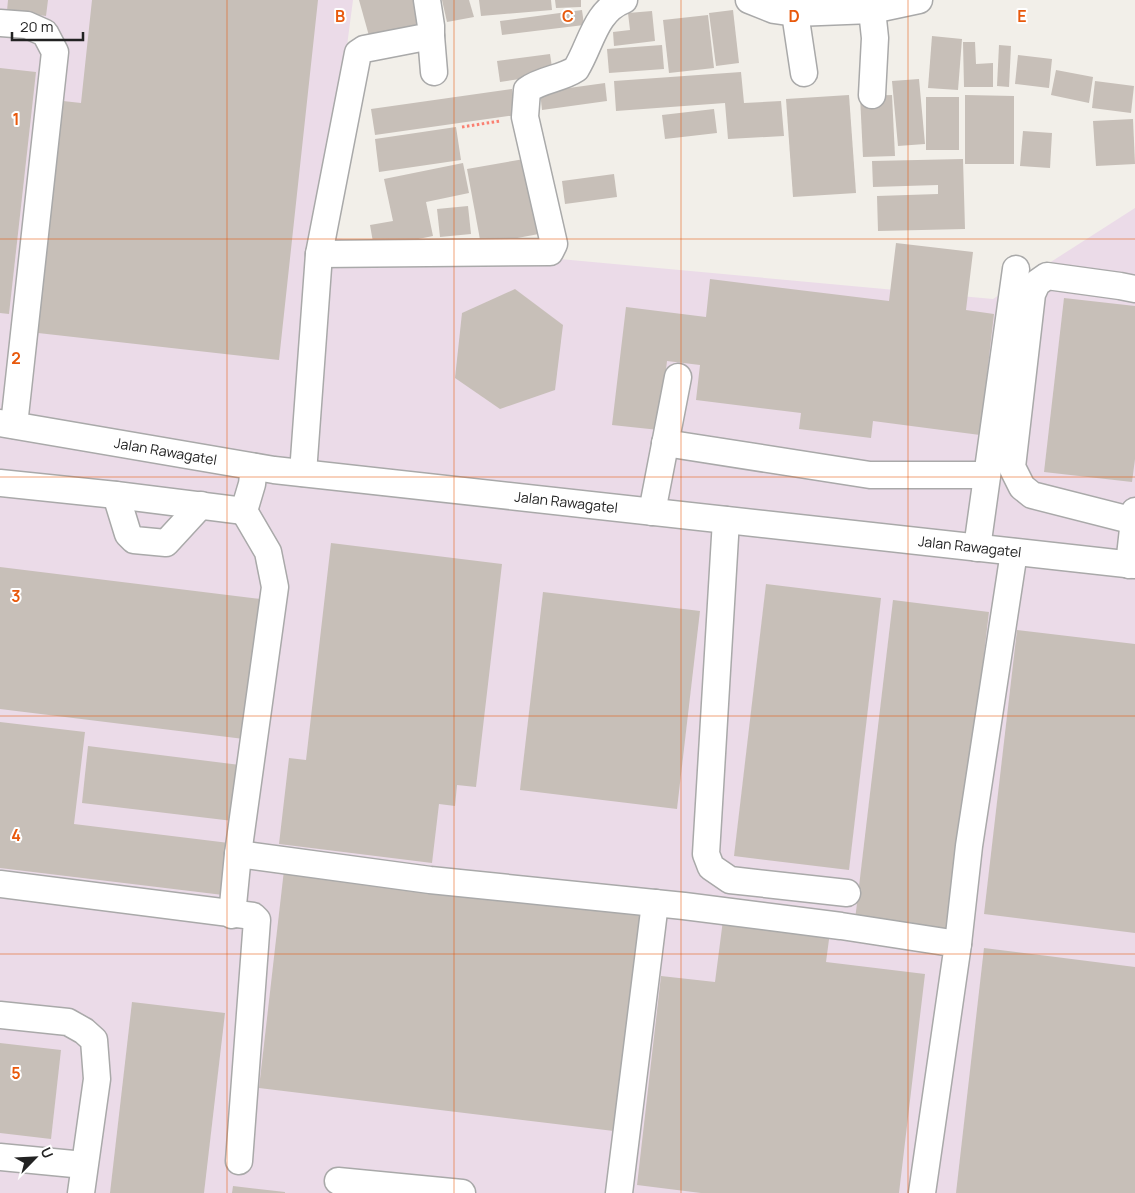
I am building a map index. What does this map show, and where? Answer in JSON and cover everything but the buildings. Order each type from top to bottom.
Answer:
[{"type":"street","points":[[427,0],[432,26],[434,72]]},
{"type":"street","points":[[319,254],[550,252],[554,244],[525,117],[527,90],[534,85],[569,74],[576,69],[604,14],[624,0]]},
{"type":"street","points":[[749,0],[774,10],[795,13],[872,10],[920,0]]},
{"type":"street","points":[[872,10],[875,38],[872,95]]},
{"type":"street","points":[[795,13],[804,73]]},
{"type":"street","points":[[0,23],[27,25],[45,33],[55,52],[7,424]]},
{"type":"street","points":[[303,473],[319,254],[358,53],[364,49],[431,36]]},
{"type":"street","points":[[977,548],[1016,268]]},
{"type":"street","points":[[1132,565],[1134,516],[1032,495],[1022,487],[1012,467],[1032,294],[1037,283],[1046,276],[1135,289]]},
{"type":"street","points":[[652,512],[678,377]]},
{"type":"street","name":"Jalan Rawagatel","points":[[7,424],[254,467],[1132,565]]},
{"type":"street","points":[[665,443],[870,475],[987,474]]},
{"type":"street","points":[[232,915],[238,854],[275,587],[268,552],[244,512],[252,484],[254,467]]},
{"type":"street","points":[[0,483],[116,495],[244,512]]},
{"type":"street","points":[[116,495],[128,534],[134,540],[166,543],[201,506]]},
{"type":"street","points":[[726,520],[706,854],[711,867],[730,880],[847,893]]},
{"type":"street","points":[[922,1193],[958,944],[970,846],[1014,552]]},
{"type":"street","points":[[238,854],[430,880],[655,903],[841,926],[958,944]]},
{"type":"street","points":[[0,884],[232,915],[253,916],[257,920],[239,1161]]},
{"type":"street","points":[[619,1193],[655,903]]},
{"type":"street","points":[[0,1015],[68,1022],[84,1031],[94,1040],[98,1079],[81,1193]]},
{"type":"street","points":[[0,1157],[84,1165]]},
{"type":"street","points":[[338,1180],[462,1193]]},
{"type":"path","points":[[462,127],[525,117]]},
{"type":"shaded area","points":[[0,0],[353,0],[322,237],[993,299],[1135,208],[1135,1193],[0,1193]]}]
